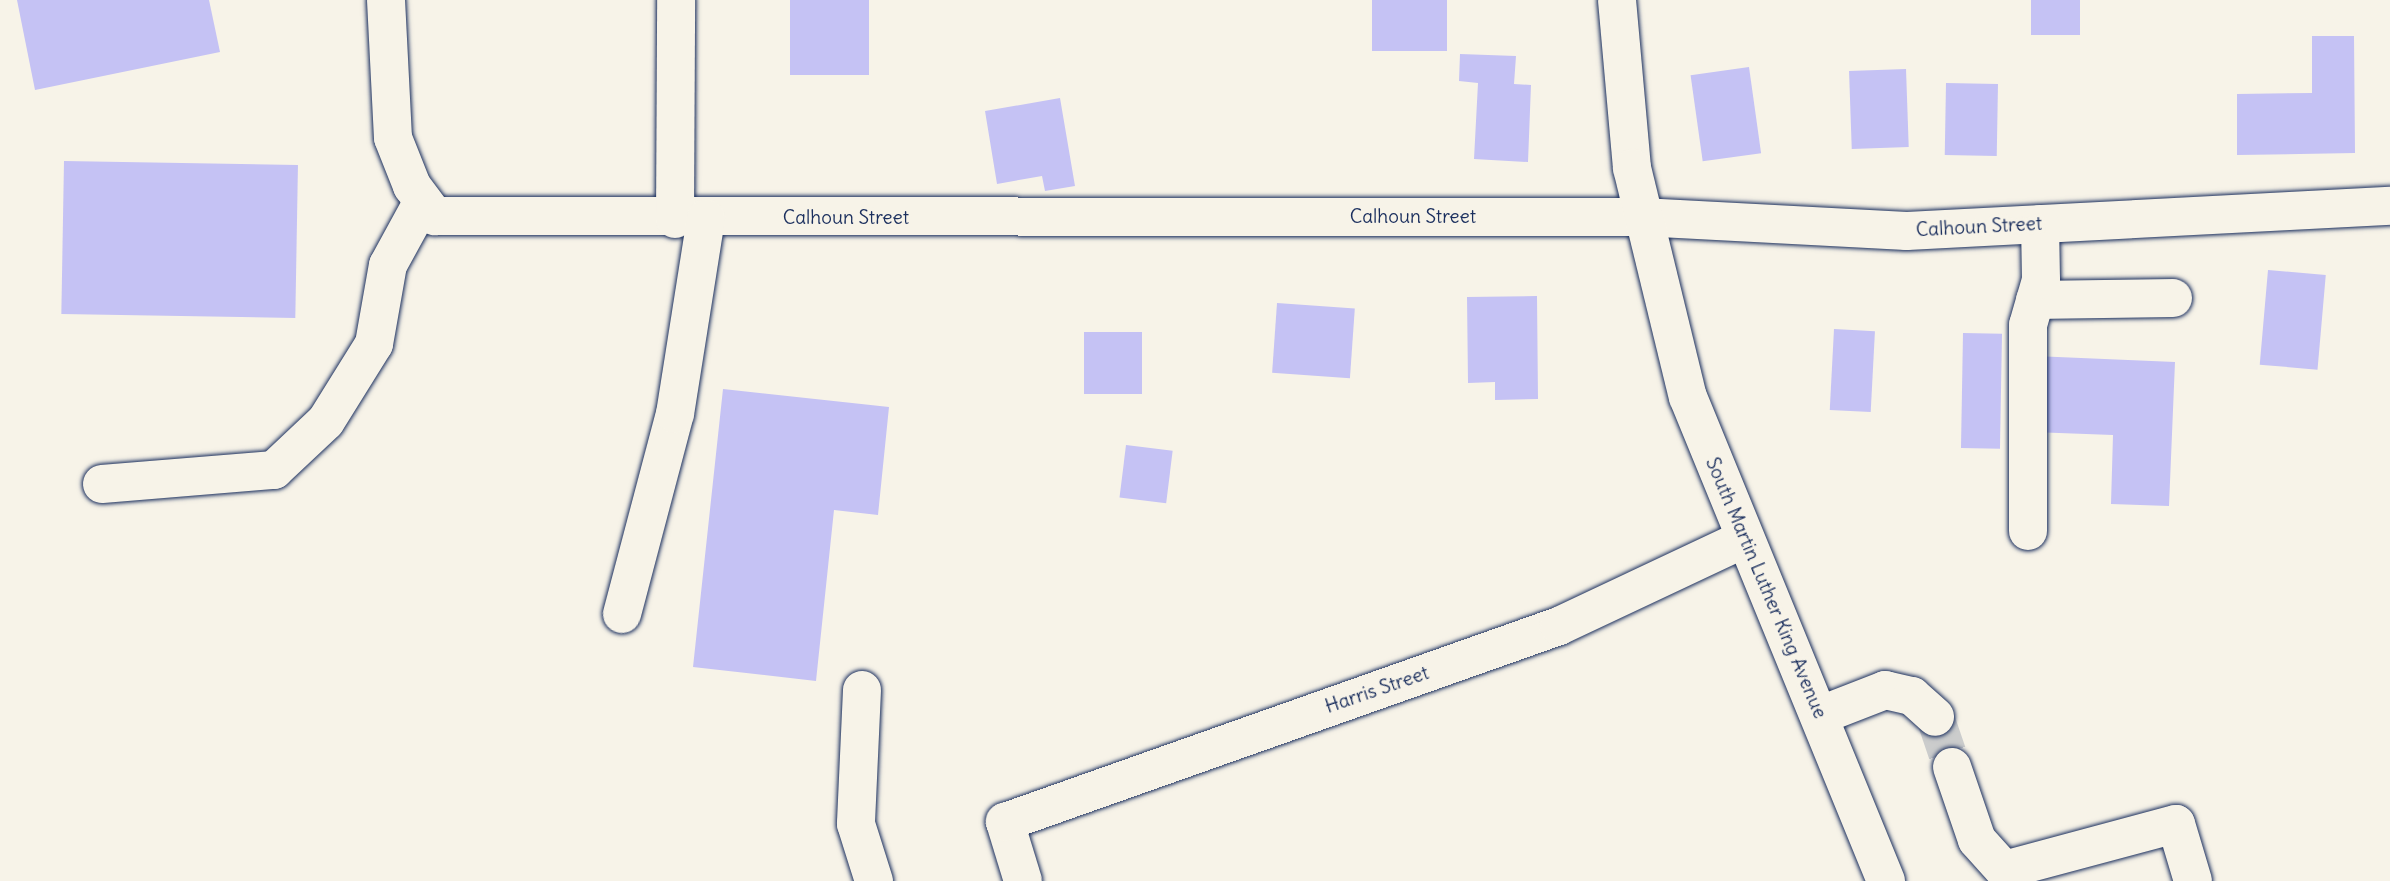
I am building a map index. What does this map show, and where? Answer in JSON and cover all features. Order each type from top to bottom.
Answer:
[{"type":"street","points":[[102,484],[274,470],[326,421],[374,344],[388,265],[428,209],[393,138],[386,0]]},
{"type":"street","points":[[622,614],[675,414],[691,218],[676,0]]},
{"type":"street","name":"South Martin Luther King Avenue","points":[[1617,0],[1641,217],[1688,397],[1742,540],[1821,715],[1886,881]]},
{"type":"street","name":"Calhoun Street","points":[[428,209],[691,218],[1641,217],[1907,231],[2390,206]]},
{"type":"street","points":[[2028,531],[2028,325],[2035,300],[2040,224]]},
{"type":"street","points":[[2035,300],[2173,298]]},
{"type":"street","name":"Harris Street","points":[[1023,881],[1005,822],[1559,626],[1742,540]]},
{"type":"street","points":[[862,690],[856,824],[874,881]]},
{"type":"street","points":[[1821,715],[1885,690],[1912,696],[1935,717]]},
{"type":"street","points":[[1952,767],[1976,840],[1995,877],[2176,824],[2193,881]]},
{"type":"building","points":[[17,0],[209,0],[220,52],[35,90]]},
{"type":"building","points":[[790,0],[869,0],[869,75],[790,75]]},
{"type":"building","points":[[1372,0],[1447,0],[1447,51],[1372,51]]},
{"type":"building","points":[[2031,0],[2080,0],[2080,35],[2031,35]]},
{"type":"building","points":[[2312,36],[2354,36],[2355,153],[2237,155],[2237,94],[2312,93]]},
{"type":"building","points":[[1460,54],[1516,56],[1514,84],[1531,85],[1528,162],[1474,159],[1478,83],[1459,81]]},
{"type":"building","points":[[1749,67],[1761,153],[1703,161],[1691,75]]},
{"type":"building","points":[[1906,69],[1909,147],[1852,149],[1849,71]]},
{"type":"building","points":[[1946,83],[1998,84],[1997,156],[1945,155]]},
{"type":"building","points":[[1060,98],[1075,186],[1045,191],[1042,176],[997,184],[985,111]]},
{"type":"building","points":[[64,161],[298,165],[295,318],[61,314]]},
{"type":"building","points":[[2268,270],[2326,275],[2317,370],[2260,365]]},
{"type":"building","points":[[1537,296],[1538,399],[1495,400],[1495,382],[1468,383],[1467,297]]},
{"type":"building","points":[[1277,303],[1355,308],[1350,378],[1272,373]]},
{"type":"building","points":[[1834,329],[1875,331],[1871,412],[1830,410]]},
{"type":"building","points":[[1084,332],[1142,332],[1142,394],[1084,394]]},
{"type":"building","points":[[1963,333],[2002,334],[2000,449],[1961,448]]},
{"type":"building","points":[[2034,356],[2175,362],[2169,506],[2111,504],[2113,435],[2031,432]]},
{"type":"building","points":[[723,389],[889,407],[878,515],[834,510],[816,681],[693,667]]},
{"type":"building","points":[[1126,445],[1173,451],[1166,503],[1120,498]]},
{"type":"tunnel","points":[[1935,717],[1952,767]]}]
